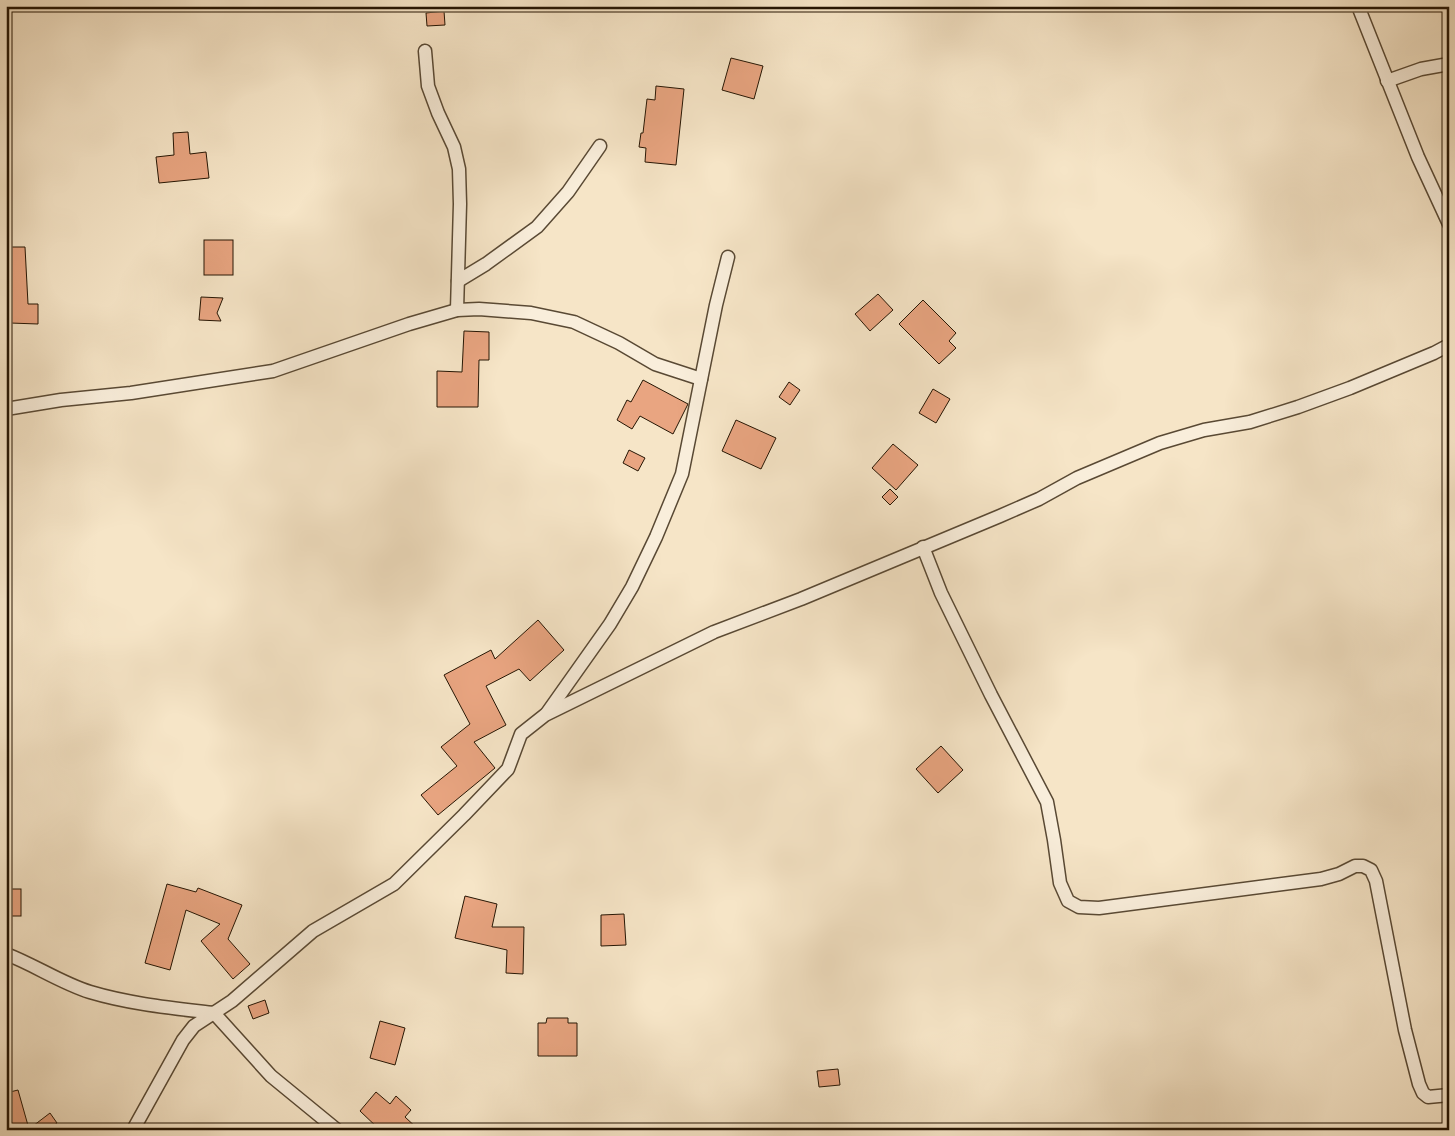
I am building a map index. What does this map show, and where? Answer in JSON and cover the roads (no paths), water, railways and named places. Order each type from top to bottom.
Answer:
[{"type":"street","points":[[1358,6],[1418,157],[1449,224]]},
{"type":"street","points":[[425,51],[428,86],[454,147],[459,169],[457,310]]},
{"type":"street","points":[[1387,81],[1422,69],[1449,64]]},
{"type":"street","points":[[458,281],[486,264],[536,228],[568,192],[600,146]]},
{"type":"street","points":[[545,715],[610,624],[632,587],[652,546],[682,474],[716,305],[728,257]]},
{"type":"street","points":[[6,409],[61,400],[131,393],[272,371],[400,327],[457,310],[531,312],[574,322],[619,343],[655,364],[701,380]]},
{"type":"street","points":[[133,1130],[183,1040],[194,1026],[232,1001],[313,931],[394,884],[508,769],[521,734],[545,715],[714,632],[801,599],[923,548],[1031,502],[1077,478],[1160,443],[1204,430],[1250,422],[1298,407],[1350,388],[1449,345]]},
{"type":"street","points":[[923,548],[941,593],[991,695],[1047,802],[1060,883],[1068,901],[1079,908],[1099,908],[1321,879],[1339,874],[1355,866],[1363,866],[1371,870],[1376,881],[1405,1030],[1419,1084],[1423,1093],[1428,1097],[1449,1095]]},
{"type":"street","points":[[6,954],[88,991],[148,1006],[214,1013],[271,1076],[337,1130]]}]
